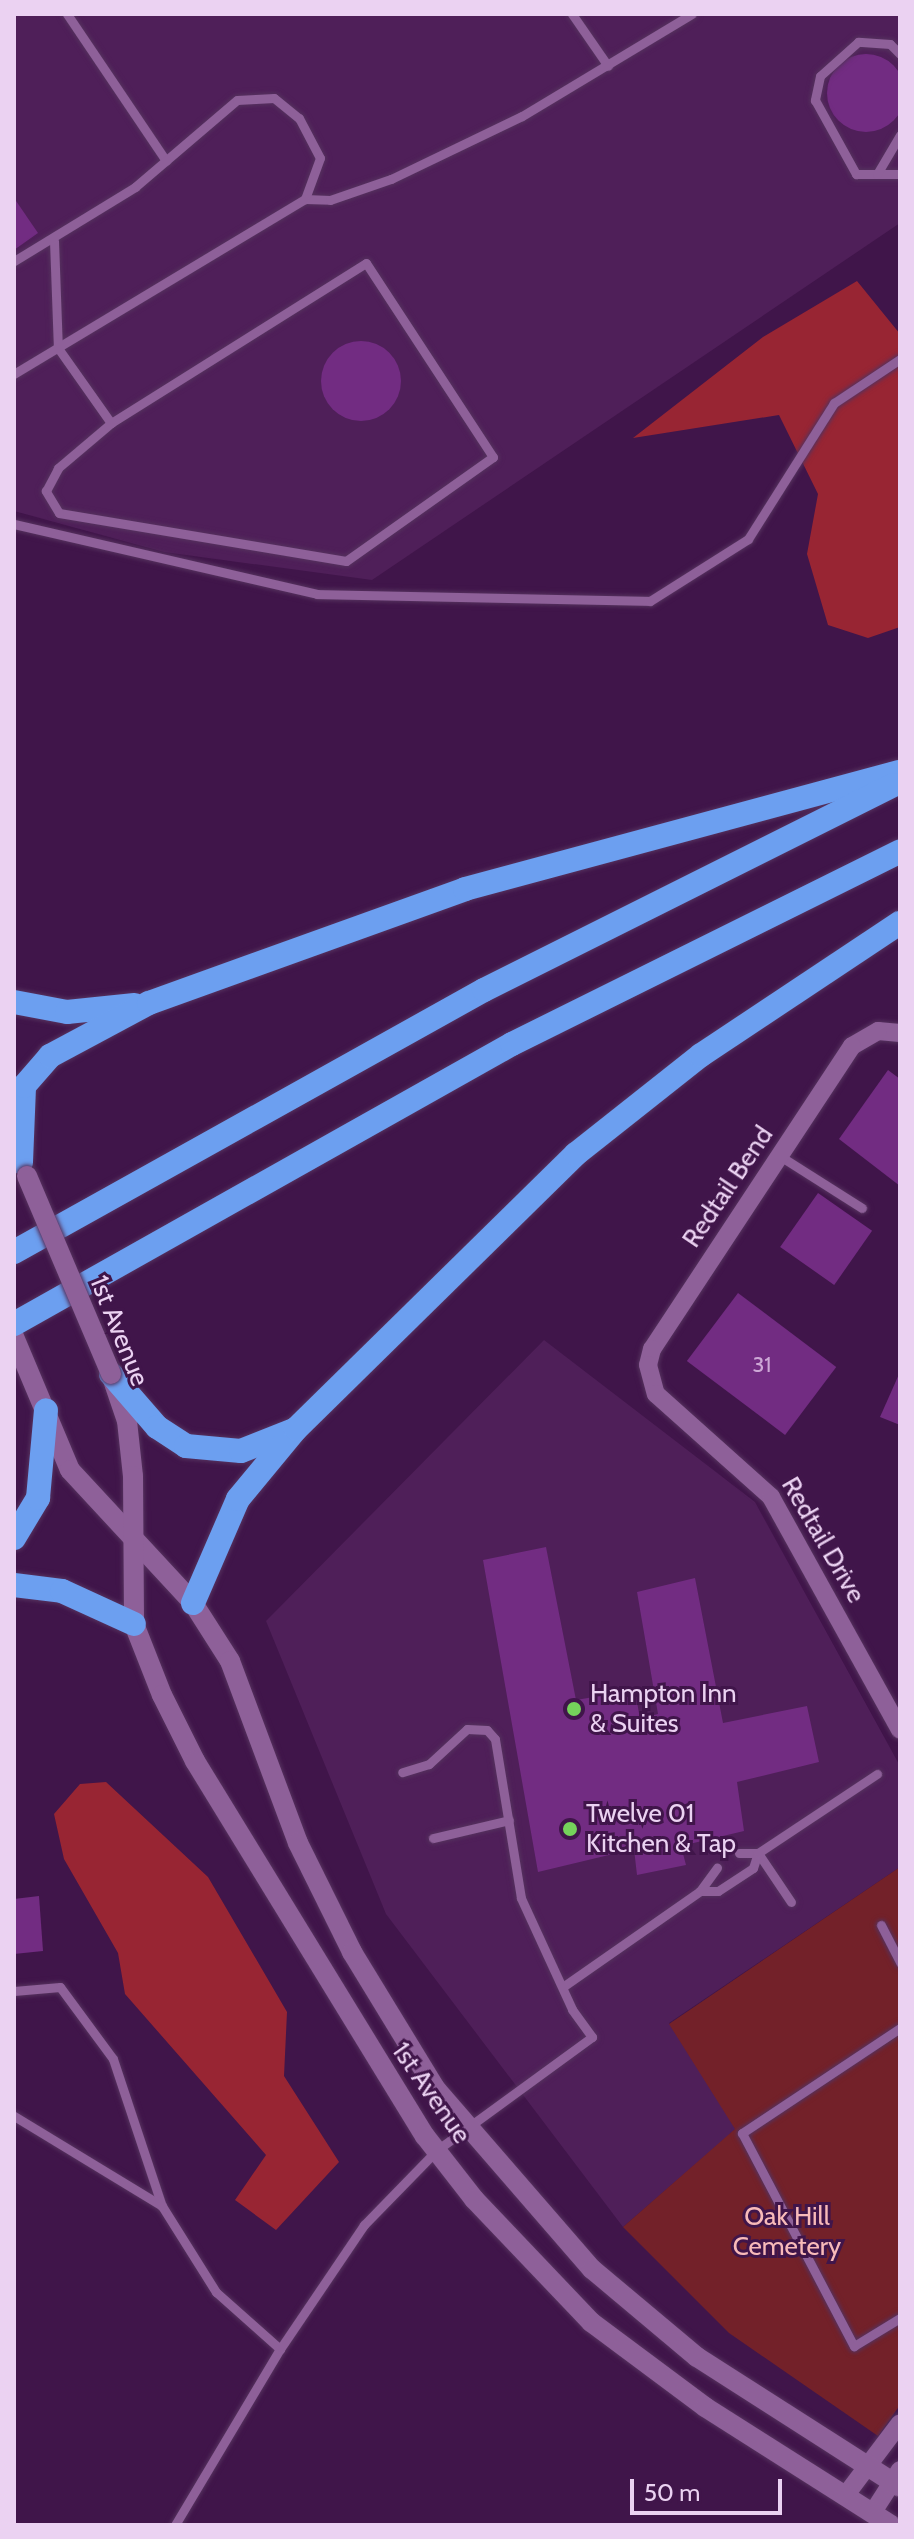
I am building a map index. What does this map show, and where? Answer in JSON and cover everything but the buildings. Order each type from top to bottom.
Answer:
[{"type":"highway","points":[[20,1164],[24,1086],[50,1056],[149,1003],[465,889],[900,772]]},
{"type":"highway","points":[[14,1252],[484,990],[900,782]]},
{"type":"highway","points":[[14,1324],[512,1044],[900,851]]},
{"type":"highway","points":[[193,1603],[238,1499],[296,1429],[623,1113],[900,923]]},
{"type":"highway","points":[[14,1002],[67,1012],[149,1003]]},
{"type":"highway","points":[[111,1374],[157,1427],[186,1446],[241,1451],[296,1429]]},
{"type":"highway","points":[[14,1538],[38,1498],[46,1410]]},
{"type":"highway","points":[[14,1585],[62,1591],[134,1624]]},
{"type":"main road","name":"1st Avenue","points":[[20,1164],[111,1374],[127,1421],[135,1538],[134,1624],[195,1761],[385,2076],[474,2199],[591,2322],[705,2407],[891,2525]]},
{"type":"main road","name":"1st Avenue","points":[[14,1337],[70,1470],[193,1603],[230,1661],[298,1843],[352,1952],[435,2088],[592,2269],[697,2357],[866,2469],[897,2480]]},
{"type":"street","name":"Redtail Bend","points":[[666,1404],[650,1381],[652,1349],[852,1046],[878,1031],[900,1033]]},
{"type":"street","name":"Redtail Drive","points":[[666,1404],[771,1497],[900,1730]]},
{"type":"street","points":[[845,2496],[900,2423]]},
{"type":"street","points":[[873,2512],[897,2480]]},
{"type":"lane","points":[[67,14],[166,161]]},
{"type":"lane","points":[[572,14],[608,66]]},
{"type":"lane","points":[[14,374],[305,199],[330,200],[391,179],[608,66],[692,14]]},
{"type":"lane","points":[[900,54],[890,44],[858,42],[820,76],[815,100],[856,174],[900,174]]},
{"type":"lane","points":[[14,261],[54,241],[166,161],[237,100],[274,98],[299,118],[320,158],[305,199]]},
{"type":"lane","points":[[877,174],[900,135]]},
{"type":"lane","points":[[54,241],[58,348],[111,423]]},
{"type":"lane","points":[[366,263],[493,457],[346,561],[59,513],[46,491],[58,468],[111,423],[366,263]]},
{"type":"lane","points":[[14,524],[317,594],[650,601],[748,539],[834,403],[900,359]]},
{"type":"lane","points":[[780,1156],[862,1208]]},
{"type":"lane","points":[[175,2525],[280,2349],[364,2225],[437,2150],[592,2037],[521,1898],[501,1753],[487,1730],[467,1729],[429,1764],[402,1772]]},
{"type":"lane","points":[[739,1853],[758,1853],[877,1774]]},
{"type":"lane","points":[[433,1838],[509,1820]]},
{"type":"lane","points":[[700,1891],[718,1891],[753,1868],[758,1853]]},
{"type":"lane","points":[[758,1853],[791,1902]]},
{"type":"lane","points":[[564,1986],[700,1891],[717,1868]]},
{"type":"lane","points":[[881,1925],[900,1962]]},
{"type":"lane","points":[[14,1991],[60,1987],[113,2059],[162,2206],[216,2292],[280,2349]]},
{"type":"lane","points":[[900,2028],[742,2133],[854,2346],[900,2318]]},
{"type":"lane","points":[[14,2116],[162,2206]]},
{"type":"shaded area","points":[[14,14],[900,14],[900,223],[372,580],[164,552],[14,511]]},
{"type":"shaded area","points":[[857,281],[900,334],[900,627],[868,638],[828,625],[807,554],[818,494],[779,415],[633,438],[763,337]]},
{"type":"shaded area","points":[[544,1340],[755,1502],[900,1766],[900,1867],[669,2023],[736,2129],[623,2227],[386,1914],[266,1621]]},
{"type":"shaded area","points":[[106,1782],[208,1877],[287,2012],[284,2076],[339,2162],[276,2230],[235,2200],[266,2155],[125,1994],[118,1953],[64,1859],[54,1814],[80,1784]]},
{"type":"green space","name":"Oak Hill Cemetery","points":[[900,1867],[900,2405],[878,2436],[729,2333],[623,2227],[735,2129],[669,2024]]},
{"type":"place","name":"Hampton Inn & Suites","points":[[574,1709]]},
{"type":"place","name":"Twelve 01 Kitchen & Tap","points":[[570,1829]]}]
